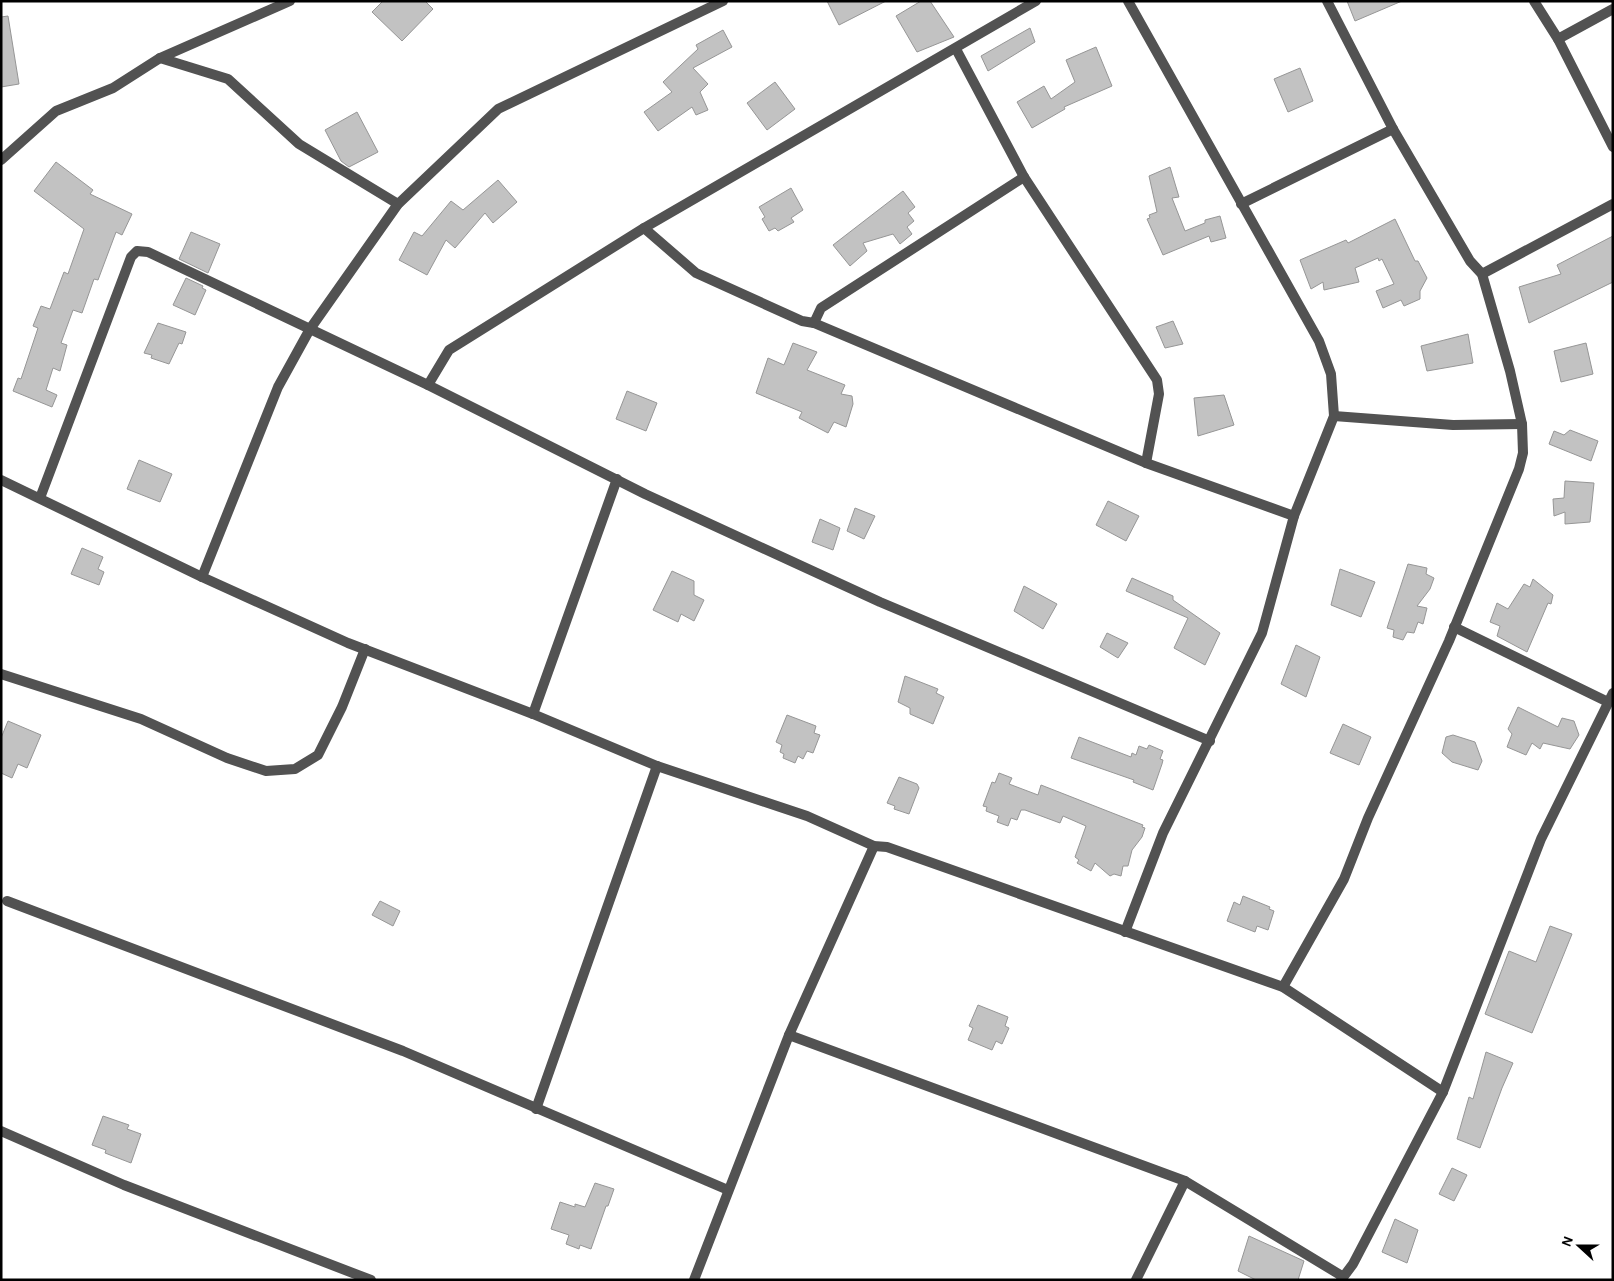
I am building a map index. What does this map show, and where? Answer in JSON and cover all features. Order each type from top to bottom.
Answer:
[{"type":"street","points":[[1,160],[56,111],[112,88],[160,58],[290,1]]},
{"type":"street","points":[[202,577],[278,387],[310,329],[398,204],[498,109],[723,1]]},
{"type":"street","points":[[428,384],[449,350],[644,228],[1036,1]]},
{"type":"street","points":[[1125,932],[1163,833],[1262,633],[1294,516],[1334,416],[1331,374],[1319,341],[1128,1]]},
{"type":"street","points":[[1283,987],[1344,879],[1368,818],[1454,627],[1519,470],[1523,453],[1522,424],[1510,371],[1482,274],[1470,261],[1393,129],[1327,1]]},
{"type":"street","points":[[1534,1],[1558,39],[1613,147]]},
{"type":"street","points":[[1558,39],[1613,9]]},
{"type":"street","points":[[956,49],[1024,177],[1157,380],[1160,394],[1146,463]]},
{"type":"street","points":[[160,58],[228,79],[299,144],[398,204]]},
{"type":"street","points":[[1241,204],[1393,129]]},
{"type":"street","points":[[814,323],[822,308],[1024,177]]},
{"type":"street","points":[[1482,274],[1613,204]]},
{"type":"street","points":[[644,228],[696,273],[802,321],[814,323],[1146,463],[1294,516]]},
{"type":"street","points":[[40,498],[131,257],[137,251],[148,252],[428,384],[646,494],[880,602],[1210,741]]},
{"type":"street","points":[[1334,416],[1453,425],[1522,424]]},
{"type":"street","points":[[533,714],[617,479]]},
{"type":"street","points":[[1,480],[202,577],[365,649],[533,714],[657,766],[807,816],[874,846],[887,847],[1283,987],[1443,1092]]},
{"type":"street","points":[[789,1035],[1185,1181],[1342,1278],[1353,1264],[1443,1092],[1541,839],[1610,697],[1454,627]]},
{"type":"street","points":[[1,674],[141,719],[227,758],[266,771],[295,769],[318,755],[342,707],[365,649]]},
{"type":"street","points":[[536,1108],[657,766]]},
{"type":"street","points":[[694,1280],[789,1035],[874,846]]},
{"type":"street","points":[[7,901],[403,1052],[728,1190]]},
{"type":"street","points":[[1,1131],[124,1185],[370,1280]]},
{"type":"street","points":[[1136,1280],[1185,1181]]},
{"type":"building","points":[[383,1],[425,1],[433,9],[402,41],[372,12]]},
{"type":"building","points":[[827,1],[886,1],[839,25]]},
{"type":"building","points":[[921,1],[930,1],[954,37],[917,52],[896,16]]},
{"type":"building","points":[[1347,1],[1402,1],[1355,21]]},
{"type":"building","points":[[8,16],[19,84],[1,87],[1,17]]},
{"type":"building","points":[[1030,28],[1035,42],[988,71],[981,56]]},
{"type":"building","points":[[723,30],[732,47],[693,68],[708,84],[700,92],[708,110],[696,115],[692,107],[658,131],[644,112],[672,92],[663,82],[698,49],[696,45]]},
{"type":"building","points":[[1096,47],[1112,86],[1064,107],[1065,109],[1032,128],[1017,102],[1044,86],[1051,99],[1075,82],[1066,60]]},
{"type":"building","points":[[1300,68],[1313,101],[1288,112],[1274,79]]},
{"type":"building","points":[[775,82],[795,109],[767,130],[747,103]]},
{"type":"building","points":[[357,112],[378,152],[349,167],[341,161],[325,130]]},
{"type":"building","points":[[56,162],[93,190],[90,194],[132,214],[122,235],[116,232],[98,280],[94,279],[82,313],[73,310],[61,343],[67,345],[60,371],[53,368],[46,390],[57,395],[52,407],[13,391],[18,378],[21,379],[38,328],[33,326],[41,306],[50,309],[64,272],[68,274],[84,229],[34,191]]},
{"type":"building","points":[[1170,167],[1179,197],[1172,198],[1185,231],[1205,223],[1205,220],[1220,216],[1226,238],[1211,242],[1209,236],[1163,255],[1147,219],[1150,218],[1149,215],[1157,212],[1149,176]]},
{"type":"building","points":[[498,180],[517,202],[493,223],[485,213],[455,248],[446,240],[427,275],[399,260],[414,232],[422,236],[451,201],[463,210]]},
{"type":"building","points":[[791,188],[803,210],[791,218],[794,222],[778,231],[775,228],[769,231],[762,219],[765,217],[759,207]]},
{"type":"building","points":[[903,191],[915,207],[908,213],[914,221],[907,227],[912,234],[900,244],[893,234],[863,243],[867,251],[850,266],[833,245]]},
{"type":"building","points":[[1395,219],[1415,261],[1418,261],[1427,278],[1420,291],[1420,299],[1404,306],[1401,300],[1383,308],[1376,291],[1394,284],[1382,259],[1379,261],[1378,258],[1355,268],[1359,282],[1324,290],[1323,282],[1311,289],[1300,260],[1346,240],[1348,243]]},
{"type":"building","points":[[191,232],[220,244],[208,273],[179,259]]},
{"type":"building","points":[[1613,236],[1613,282],[1529,323],[1519,287],[1561,274],[1557,265]]},
{"type":"building","points":[[186,278],[203,286],[202,288],[206,290],[195,315],[173,305]]},
{"type":"building","points":[[1173,321],[1183,344],[1165,348],[1156,327]]},
{"type":"building","points":[[158,323],[186,332],[182,344],[179,343],[169,364],[151,358],[152,355],[144,353]]},
{"type":"building","points":[[1468,334],[1473,363],[1427,371],[1421,346]]},
{"type":"building","points":[[793,343],[817,352],[807,370],[845,385],[841,394],[852,396],[853,404],[846,427],[834,422],[828,433],[799,418],[802,412],[756,393],[768,358],[784,365]]},
{"type":"building","points":[[1586,343],[1593,374],[1561,382],[1554,351]]},
{"type":"building","points":[[627,391],[657,403],[646,431],[616,419]]},
{"type":"building","points":[[1224,395],[1234,425],[1198,436],[1194,398]]},
{"type":"building","points":[[1570,430],[1598,441],[1591,461],[1549,444],[1554,431],[1564,435]]},
{"type":"building","points":[[139,460],[172,474],[160,502],[127,489]]},
{"type":"building","points":[[1565,481],[1594,483],[1590,522],[1565,524],[1565,512],[1554,516],[1553,499],[1564,498]]},
{"type":"building","points":[[1108,501],[1139,516],[1126,541],[1096,525]]},
{"type":"building","points":[[855,508],[875,516],[864,539],[847,531]]},
{"type":"building","points":[[820,519],[840,528],[833,550],[812,542]]},
{"type":"building","points":[[82,548],[103,557],[98,569],[104,572],[99,585],[71,574]]},
{"type":"building","points":[[1408,564],[1427,568],[1426,574],[1434,578],[1430,589],[1417,606],[1427,608],[1423,624],[1418,622],[1414,633],[1407,632],[1403,640],[1393,637],[1394,630],[1387,628]]},
{"type":"building","points":[[1340,569],[1375,582],[1361,617],[1331,605]]},
{"type":"building","points":[[672,571],[694,581],[694,595],[704,600],[694,621],[681,614],[678,622],[653,610]]},
{"type":"building","points":[[1132,578],[1173,596],[1173,600],[1220,633],[1205,665],[1174,648],[1188,618],[1126,591]]},
{"type":"building","points":[[1533,579],[1553,595],[1551,604],[1548,603],[1527,652],[1497,636],[1500,626],[1490,622],[1497,603],[1508,609],[1524,584],[1530,587]]},
{"type":"building","points":[[1024,586],[1057,604],[1043,629],[1014,611]]},
{"type":"building","points":[[1107,633],[1128,643],[1118,658],[1100,647]]},
{"type":"building","points":[[1296,645],[1320,657],[1306,697],[1281,684]]},
{"type":"building","points":[[905,676],[938,689],[936,693],[944,697],[933,724],[910,714],[910,708],[898,702]]},
{"type":"building","points":[[1518,707],[1558,727],[1562,718],[1574,721],[1579,735],[1570,749],[1543,743],[1540,749],[1532,743],[1526,755],[1507,747],[1512,734],[1508,729]]},
{"type":"building","points":[[787,715],[816,726],[814,733],[820,735],[813,753],[807,751],[803,759],[798,756],[795,763],[783,758],[784,754],[780,752],[782,745],[776,742]]},
{"type":"building","points":[[8,721],[41,735],[27,768],[18,764],[12,778],[1,773],[1,738]]},
{"type":"building","points":[[1343,724],[1371,737],[1359,765],[1330,753]]},
{"type":"building","points":[[1453,735],[1475,742],[1482,761],[1478,770],[1452,762],[1442,753],[1446,737]]},
{"type":"building","points":[[1079,737],[1131,757],[1132,753],[1136,755],[1139,746],[1147,749],[1149,745],[1163,751],[1160,759],[1163,760],[1162,764],[1153,790],[1133,782],[1134,780],[1071,758]]},
{"type":"building","points":[[999,773],[1012,778],[1009,784],[1038,795],[1041,785],[1143,825],[1142,827],[1145,828],[1142,837],[1132,850],[1128,866],[1123,866],[1121,876],[1114,874],[1110,876],[1095,863],[1091,871],[1077,863],[1079,860],[1075,857],[1086,826],[1063,816],[1060,823],[1025,810],[1021,810],[1017,820],[1011,818],[1008,826],[997,822],[999,816],[986,811],[987,807],[983,806],[992,782],[995,783]]},
{"type":"building","points":[[899,777],[917,784],[919,788],[909,814],[894,809],[895,806],[887,803]]},
{"type":"building","points":[[1243,896],[1270,907],[1269,909],[1274,911],[1268,930],[1257,926],[1255,932],[1227,921],[1234,902],[1240,905]]},
{"type":"building","points":[[380,901],[400,911],[393,926],[372,915]]},
{"type":"building","points":[[1550,926],[1572,934],[1532,1033],[1485,1014],[1509,951],[1536,962]]},
{"type":"building","points":[[978,1005],[1008,1017],[1005,1026],[1009,1028],[1002,1044],[996,1041],[992,1050],[968,1040],[973,1028],[969,1026]]},
{"type":"building","points":[[1486,1052],[1513,1063],[1480,1148],[1457,1139],[1469,1097],[1473,1099]]},
{"type":"building","points":[[103,1116],[129,1125],[127,1129],[141,1134],[131,1163],[105,1153],[106,1150],[92,1145]]},
{"type":"building","points":[[1452,1168],[1467,1175],[1454,1201],[1439,1194]]},
{"type":"building","points":[[595,1183],[614,1189],[591,1249],[580,1245],[579,1249],[566,1244],[569,1235],[551,1229],[560,1202],[575,1207],[575,1204],[585,1207]]},
{"type":"building","points":[[1395,1219],[1418,1230],[1407,1263],[1382,1252]]},
{"type":"building","points":[[1249,1236],[1304,1261],[1298,1280],[1256,1280],[1238,1271]]}]
